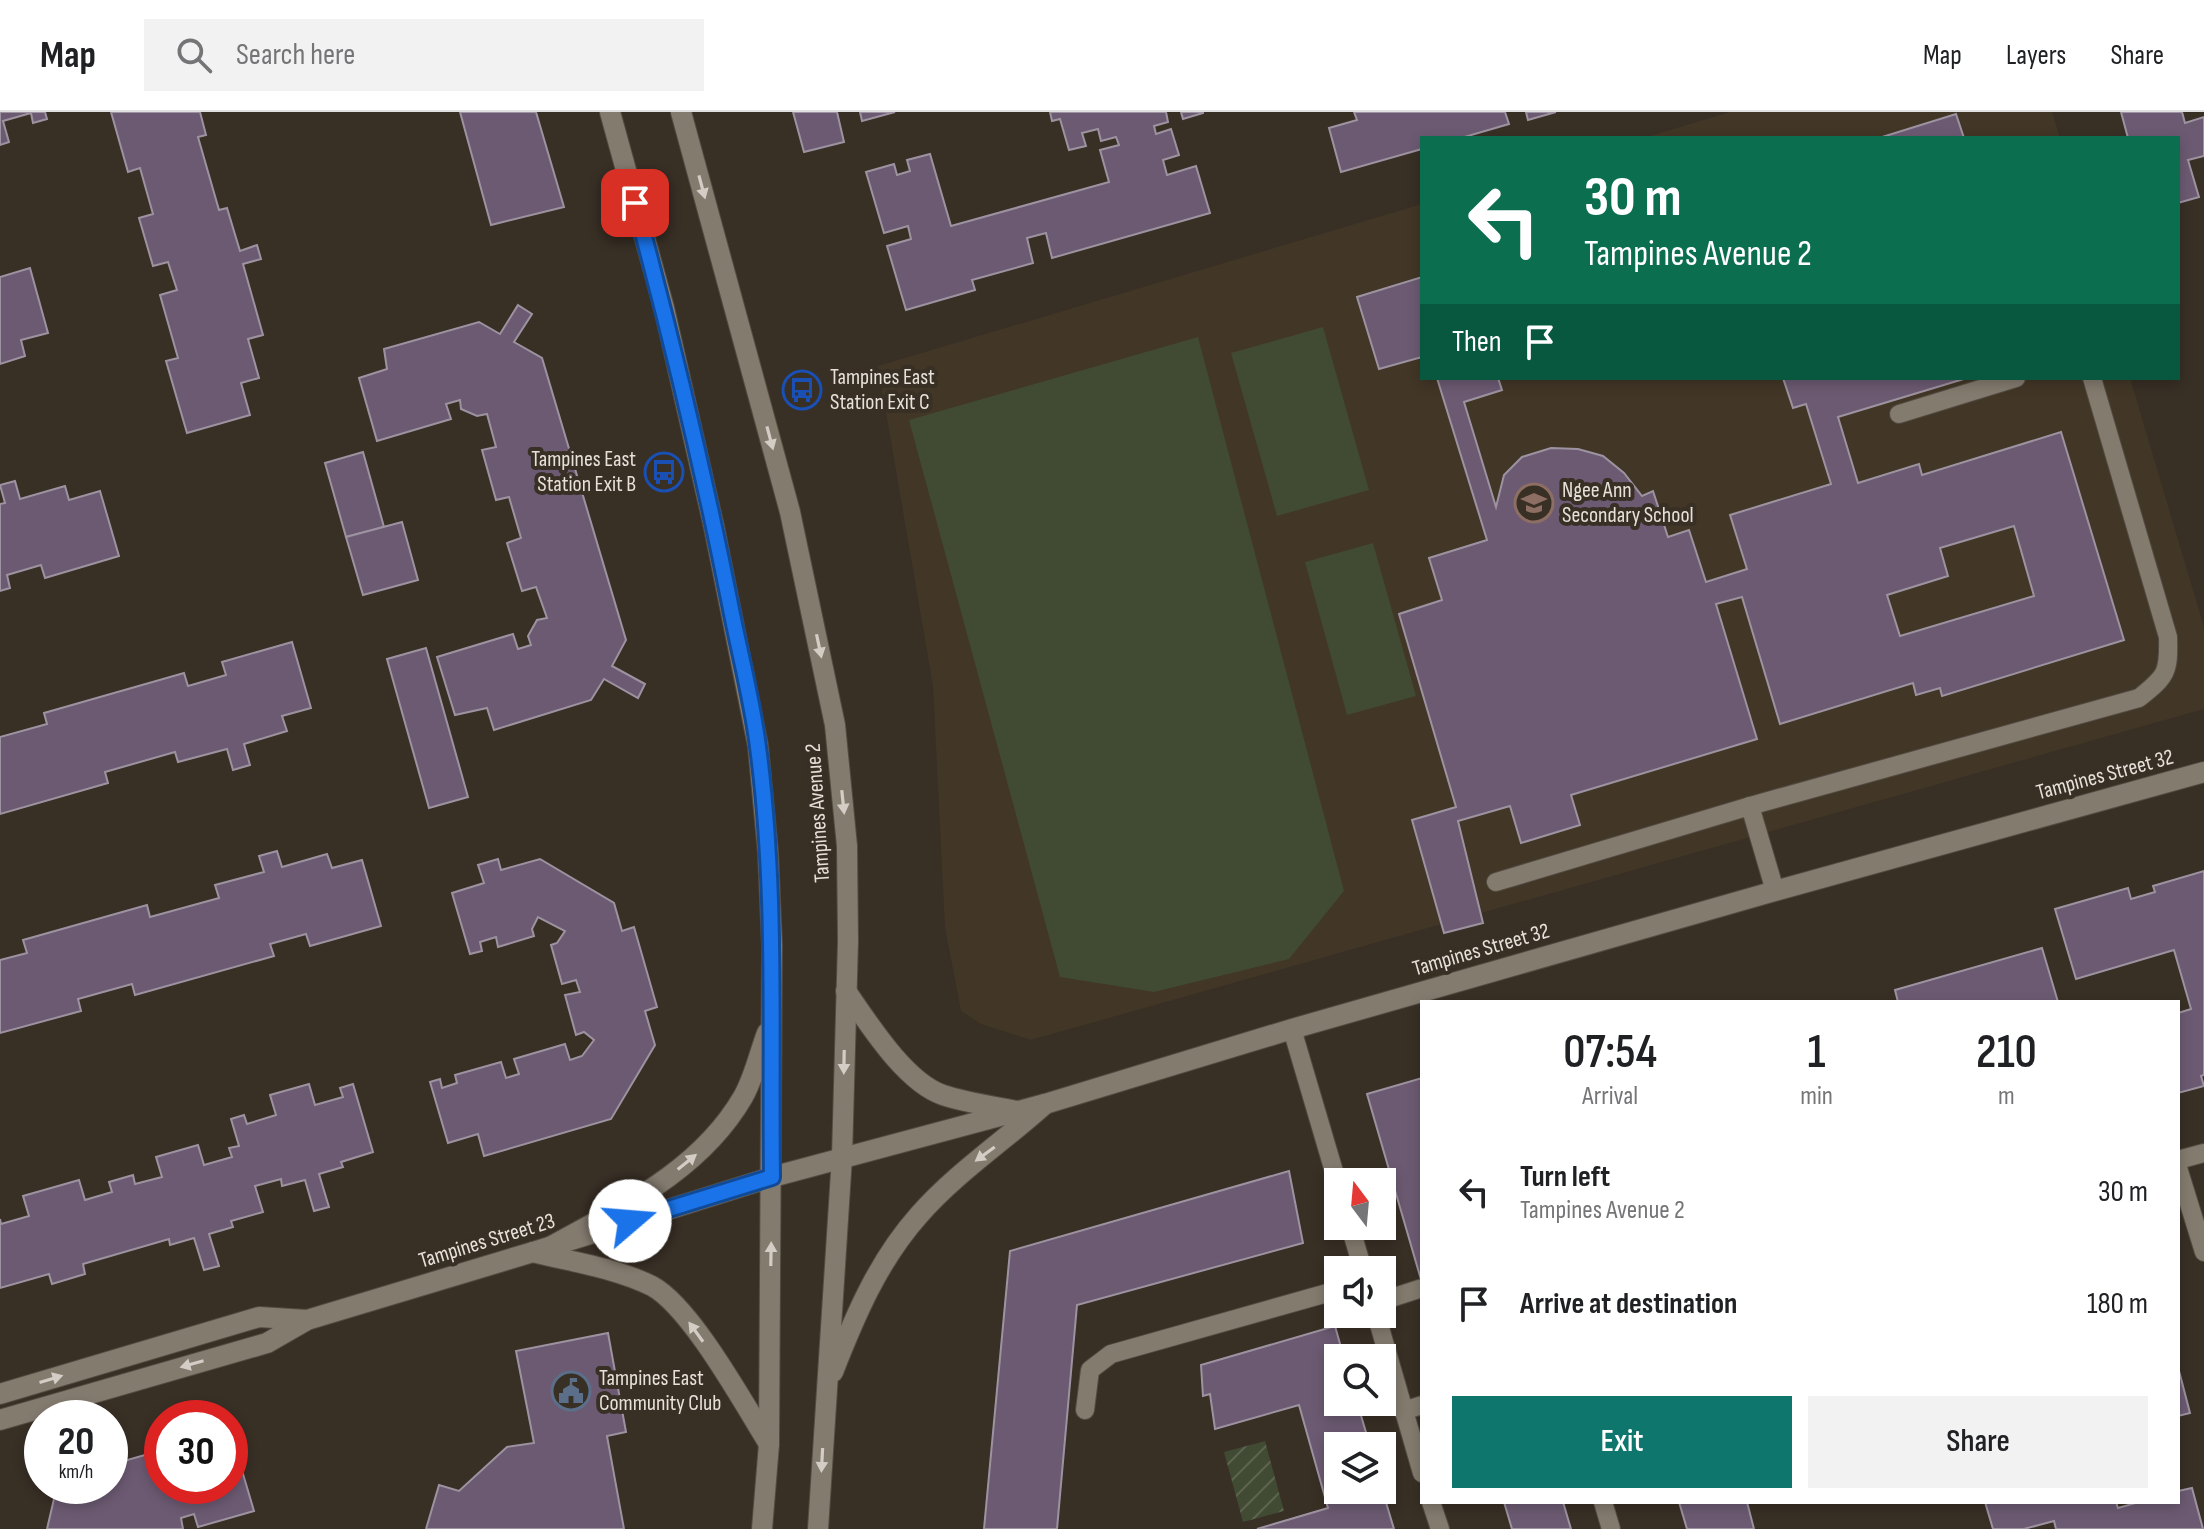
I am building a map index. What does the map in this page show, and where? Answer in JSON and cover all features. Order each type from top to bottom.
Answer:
[{"type":"main road","points":[[610,112],[664,308],[714,527],[758,746],[768,852],[772,946],[769,1444],[762,1529]]},
{"type":"main road","name":"Tampines Avenue 2","points":[[681,112],[790,512],[835,725],[847,846],[842,1157],[818,1529]]},
{"type":"main road","name":"Tampines Street 32","points":[[772,1177],[1045,1104],[1292,1029],[2204,772]]},
{"type":"main road","points":[[846,991],[875,1033],[910,1073],[941,1095],[1017,1111]]},
{"type":"main road","points":[[542,1250],[649,1193],[710,1143],[744,1095],[772,1021]]},
{"type":"main road","points":[[826,1391],[858,1310],[879,1271],[920,1214],[974,1162],[1006,1139],[1045,1104]]},
{"type":"main road","name":"Tampines Street 23","points":[[0,1420],[267,1343],[307,1320],[772,1177]]},
{"type":"main road","points":[[542,1250],[654,1287],[681,1311],[706,1345],[769,1444]]},
{"type":"main road","name":"Tampines Street 23","points":[[0,1394],[259,1317],[307,1320]]},
{"type":"main road","points":[[103,1363],[110,1388]]},
{"type":"lane","points":[[1899,414],[2010,380]]},
{"type":"lane","points":[[1496,882],[1750,806],[2139,698],[2156,685],[2169,666],[2168,637],[2093,380]]},
{"type":"lane","points":[[1750,806],[1775,891]]},
{"type":"lane","points":[[1292,1029],[1333,1168]]},
{"type":"lane","points":[[2180,1159],[2204,1153]]},
{"type":"lane","points":[[2180,1174],[2204,1252]]},
{"type":"lane","points":[[1396,1296],[1420,1289]]},
{"type":"lane","points":[[1085,1410],[1090,1370],[1111,1354],[1324,1294]]},
{"type":"lane","points":[[1380,1328],[1420,1466]]},
{"type":"lane","points":[[1403,1411],[1420,1406]]},
{"type":"lane","points":[[1432,1504],[1440,1529]]},
{"type":"lane","points":[[1604,1504],[1611,1529]]},
{"type":"shaded area","points":[[1730,112],[2052,112],[2059,136],[1650,136]]},
{"type":"shaded area","name":"Ngee Ann Secondary School","points":[[1420,205],[1420,380],[2131,380],[2204,627],[2204,709],[1031,1040],[981,1024],[961,1011],[945,928],[933,686],[878,366]]},
{"type":"green space","points":[[1323,327],[1369,490],[1277,516],[1231,353]]},
{"type":"green space","points":[[1198,337],[1344,891],[1289,959],[1154,992],[1060,977],[909,420]]},
{"type":"green space","points":[[1373,543],[1416,696],[1347,715],[1305,562]]},
{"type":"green space","points":[[1265,1441],[1284,1511],[1243,1522],[1224,1452]]},
{"type":"building","points":[[0,112],[45,112],[47,119],[33,123],[31,113],[3,121],[9,142],[0,145]]},
{"type":"building","points":[[111,112],[200,112],[206,135],[198,137],[219,210],[227,208],[240,251],[257,245],[261,259],[243,264],[263,335],[248,339],[259,378],[241,383],[250,415],[187,433],[166,361],[178,358],[160,295],[177,290],[168,262],[153,266],[139,218],[153,214],[140,168],[128,172]]},
{"type":"building","points":[[460,112],[536,112],[564,207],[491,225]]},
{"type":"building","points":[[793,112],[837,112],[844,142],[804,152]]},
{"type":"building","points":[[860,112],[895,112],[862,121]]},
{"type":"building","points":[[1050,112],[1166,112],[1168,122],[1154,126],[1156,134],[1171,129],[1179,155],[1163,160],[1167,175],[1196,166],[1210,213],[1052,258],[1046,233],[1027,238],[1033,263],[972,280],[975,290],[906,310],[887,246],[911,239],[908,226],[884,233],[866,172],[894,164],[897,175],[910,171],[907,160],[930,154],[951,226],[1109,182],[1100,150],[1119,145],[1116,137],[1101,141],[1098,129],[1082,133],[1086,146],[1069,150],[1060,119],[1052,121]]},
{"type":"building","points":[[1181,112],[1203,112],[1203,113],[1183,119]]},
{"type":"building","points":[[1354,112],[1505,112],[1509,124],[1468,136],[1420,136],[1420,150],[1341,172],[1329,128],[1357,120]]},
{"type":"building","points":[[1526,112],[1556,112],[1528,120]]},
{"type":"building","points":[[2121,112],[2182,112],[2185,123],[2204,117],[2204,156],[2188,160],[2199,197],[2180,202],[2180,136],[2127,136]]},
{"type":"building","points":[[1956,114],[1963,136],[1885,136]]},
{"type":"building","points":[[30,268],[48,333],[21,340],[25,356],[0,364],[0,277]]},
{"type":"building","points":[[1420,278],[1420,358],[1379,369],[1357,297]]},
{"type":"building","points":[[518,305],[532,314],[514,342],[542,358],[626,640],[612,666],[645,684],[638,698],[604,679],[591,700],[494,730],[487,708],[455,715],[437,657],[513,634],[518,649],[531,645],[528,636],[537,620],[547,618],[536,587],[522,591],[507,543],[521,538],[509,497],[496,500],[482,450],[496,447],[487,414],[477,416],[461,409],[460,400],[446,404],[451,419],[377,441],[359,378],[387,369],[384,349],[479,322],[500,334]]},
{"type":"building","points":[[1438,380],[1499,380],[1502,390],[1464,402],[1496,507],[1504,475],[1522,457],[1551,448],[1578,449],[1603,456],[1624,473],[1642,496],[1653,491],[1668,537],[1689,530],[1706,582],[1747,569],[1730,515],[1831,484],[1806,404],[1793,408],[1784,380],[1960,380],[1838,417],[1858,483],[1919,464],[1922,475],[2061,432],[2124,640],[1942,696],[1940,688],[1916,695],[1913,683],[1780,724],[1742,597],[1716,604],[1757,739],[1571,795],[1580,825],[1521,843],[1510,806],[1458,821],[1483,923],[1444,933],[1412,820],[1456,807],[1399,614],[1442,600],[1429,558],[1487,540]],"holes":[[[2014,526],[2034,596],[1900,636],[1887,595],[1948,576],[1940,548]]]},
{"type":"building","points":[[363,452],[384,527],[346,537],[325,463]]},
{"type":"building","points":[[15,481],[20,499],[65,486],[69,500],[100,491],[119,556],[45,578],[41,565],[7,575],[10,588],[0,591],[0,504],[5,503],[0,485]]},
{"type":"building","points":[[402,522],[418,580],[363,595],[346,537]]},
{"type":"building","points":[[292,642],[311,708],[282,716],[287,731],[244,744],[250,765],[233,770],[227,749],[178,762],[175,752],[105,772],[108,783],[0,814],[0,737],[47,724],[44,713],[184,673],[188,686],[226,675],[222,662]]},
{"type":"building","points":[[426,648],[468,797],[429,808],[387,659]]},
{"type":"building","points":[[277,851],[282,867],[327,854],[332,868],[362,860],[381,926],[310,946],[306,934],[270,944],[274,956],[135,995],[132,984],[78,999],[81,1011],[0,1033],[0,960],[27,953],[23,940],[147,905],[150,917],[219,898],[215,885],[264,872],[259,856]]},
{"type":"building","points":[[498,859],[501,870],[540,859],[614,903],[622,931],[634,927],[657,1007],[645,1011],[655,1045],[611,1119],[484,1156],[478,1134],[448,1143],[430,1082],[440,1079],[442,1088],[457,1083],[455,1075],[501,1062],[506,1078],[519,1074],[514,1059],[565,1044],[570,1060],[582,1056],[594,1040],[584,1032],[576,1035],[565,995],[580,992],[576,980],[562,984],[551,945],[557,943],[565,931],[538,917],[532,929],[534,936],[498,947],[496,937],[480,942],[482,951],[470,954],[452,893],[484,883],[478,865]]},
{"type":"building","points":[[2204,871],[2204,1075],[2201,1076],[2204,1086],[2180,1092],[2180,1012],[2191,1009],[2174,950],[2076,979],[2055,909],[2128,888],[2131,899],[2155,892],[2153,886]]},
{"type":"building","points":[[2042,948],[2057,1000],[1898,1000],[1895,990]]},
{"type":"building","points":[[1420,1079],[1420,1276],[1396,1194],[1396,1168],[1389,1168],[1367,1094]]},
{"type":"building","points":[[309,1084],[315,1105],[343,1097],[340,1088],[353,1084],[373,1152],[341,1162],[343,1167],[319,1174],[329,1207],[314,1211],[305,1180],[282,1186],[281,1179],[255,1186],[263,1212],[231,1221],[233,1227],[209,1234],[219,1266],[204,1270],[194,1238],[170,1245],[169,1239],[83,1264],[85,1274],[52,1284],[49,1274],[0,1288],[0,1219],[1,1224],[29,1216],[23,1196],[79,1180],[85,1200],[112,1192],[109,1182],[133,1175],[135,1184],[162,1177],[156,1157],[198,1145],[204,1165],[232,1157],[229,1148],[239,1146],[231,1119],[244,1115],[247,1124],[276,1115],[270,1095]]},
{"type":"building","points":[[1289,1171],[1303,1243],[1077,1305],[1057,1529],[984,1529],[1010,1251]]},
{"type":"building","points":[[1336,1328],[1340,1344],[1324,1344],[1324,1416],[1361,1416],[1366,1432],[1324,1432],[1324,1494],[1299,1405],[1215,1429],[1210,1394],[1203,1396],[1201,1365]]},
{"type":"building","name":"Tampines East Community Club","points":[[608,1333],[626,1432],[607,1436],[624,1529],[426,1529],[439,1485],[459,1491],[507,1447],[534,1443],[516,1351]]},
{"type":"building","points":[[2180,1375],[2190,1413],[2180,1416]]},
{"type":"building","points":[[144,1455],[144,1504],[248,1504],[248,1491],[254,1511],[198,1527],[194,1514],[181,1518],[183,1529],[47,1529],[53,1504],[128,1504],[128,1460]]},
{"type":"building","points":[[2192,1488],[2203,1529],[2056,1529],[2054,1521],[2024,1529],[1993,1529],[1986,1504],[2117,1504],[2118,1508],[2132,1504],[2180,1504],[2180,1491]]},
{"type":"building","points":[[1327,1504],[1386,1504],[1394,1529],[1257,1529],[1328,1508]]},
{"type":"building","points":[[1505,1504],[1564,1504],[1571,1529],[1512,1529]]},
{"type":"building","points":[[1680,1504],[1748,1504],[1754,1529],[1687,1529]]},
{"type":"place","name":"Tampines East Station Exit C","points":[[802,390]]},
{"type":"place","name":"Tampines East Station Exit B","points":[[664,472]]},
{"type":"place","name":"Ngee Ann Secondary School","points":[[1534,503]]},
{"type":"place","name":"Tampines East Community Club","points":[[571,1391]]},
{"type":"route","points":[[630,1221],[772,1177],[772,946],[768,852],[758,746],[714,527],[664,308],[635,203]]}]
